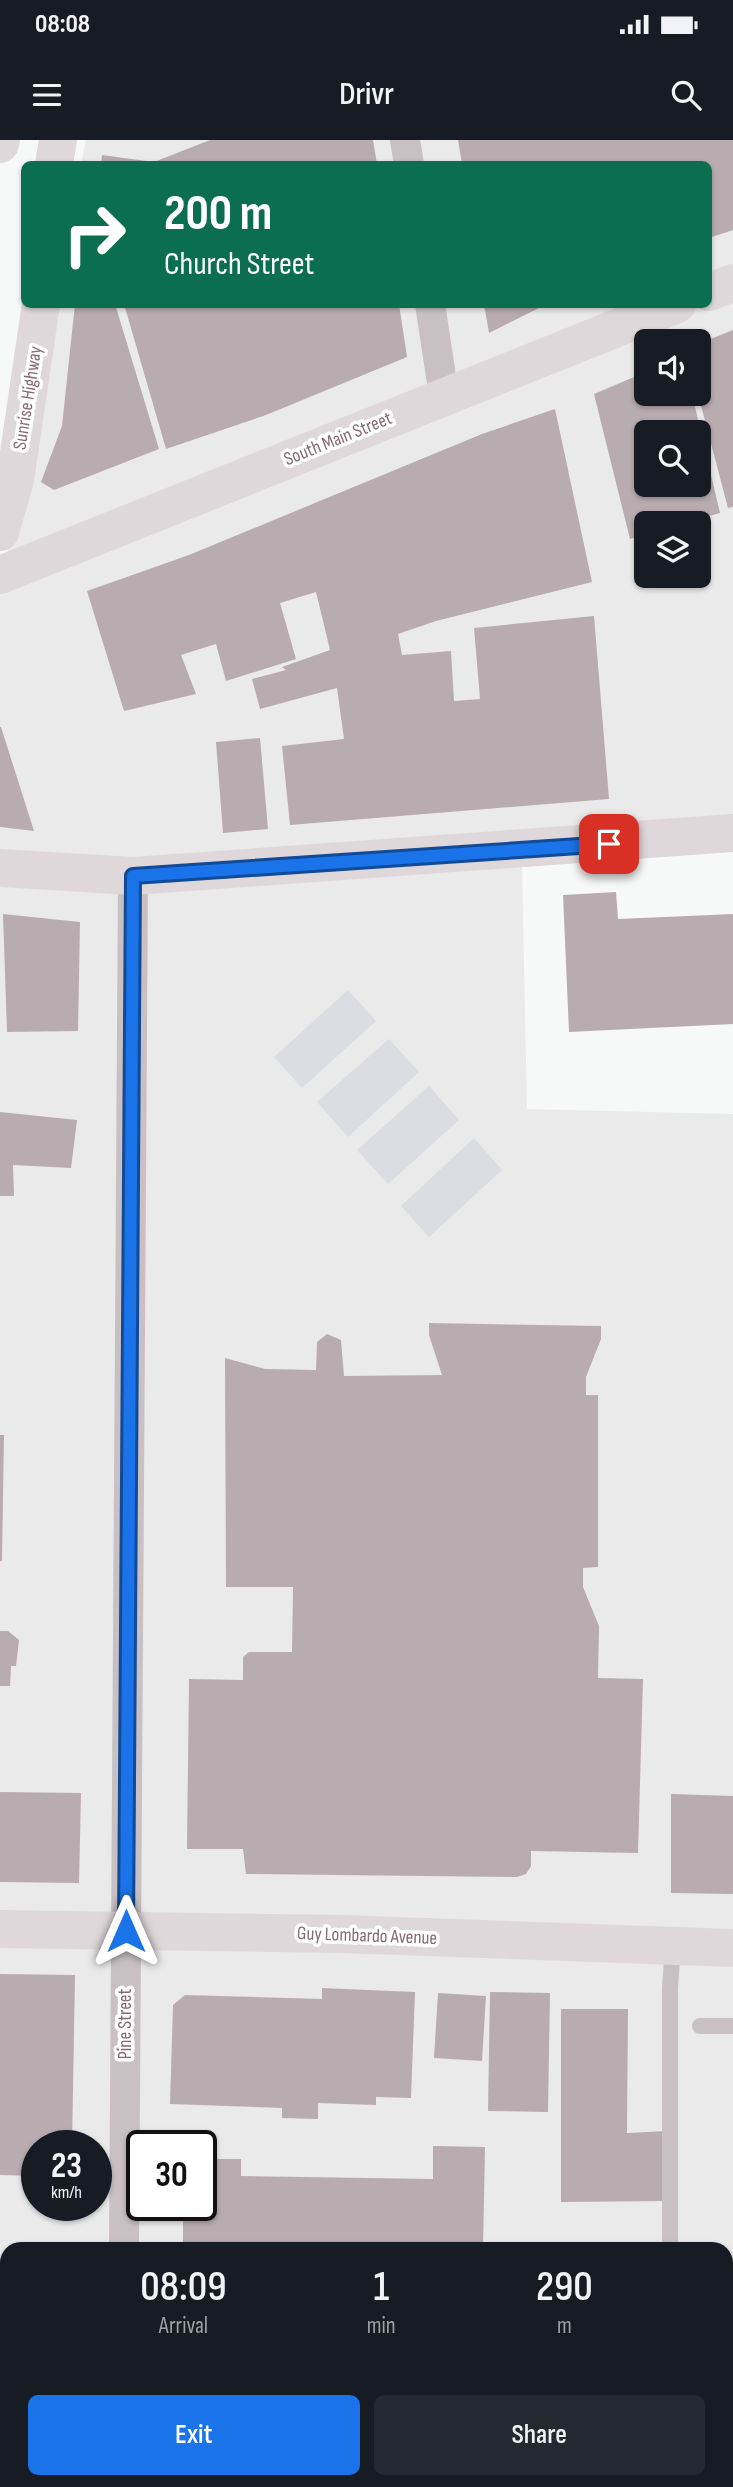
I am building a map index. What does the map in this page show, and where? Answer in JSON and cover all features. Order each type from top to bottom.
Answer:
[{"type":"main road","points":[[54,161],[58,140]]},
{"type":"main road","points":[[712,291],[733,283]]},
{"type":"main road","name":"Sunrise Highway","points":[[0,532],[15,480],[40,308]]},
{"type":"main road","name":"South Main Street","points":[[0,575],[667,308]]},
{"type":"main road","points":[[0,869],[133,876],[733,834]]},
{"type":"main road","name":"Guy Lombardo Avenue","points":[[0,1929],[733,1948]]},
{"type":"street","points":[[405,140],[408,161]]},
{"type":"street","points":[[431,308],[444,396]]},
{"type":"street","name":"Pine Street","points":[[124,2242],[133,876]]},
{"type":"lane","points":[[670,2242],[673,1945]]},
{"type":"lane","points":[[700,2026],[733,2026]]},
{"type":"shaded area","points":[[86,140],[733,140],[733,829],[522,866],[527,1109],[733,1114],[733,2242],[0,2242],[0,575],[18,520],[55,308],[712,308],[712,161],[82,161]]},
{"type":"shaded area","points":[[348,990],[376,1021],[302,1088],[274,1057]]},
{"type":"shaded area","points":[[389,1039],[419,1072],[348,1137],[317,1102]]},
{"type":"shaded area","points":[[429,1086],[459,1120],[388,1184],[357,1150]]},
{"type":"shaded area","points":[[474,1138],[502,1170],[429,1237],[401,1206]]},
{"type":"building","points":[[210,140],[373,140],[376,161],[157,161]]},
{"type":"building","points":[[458,140],[733,140],[733,230],[712,237],[712,161],[462,161]]},
{"type":"building","points":[[102,155],[147,161],[101,161]]},
{"type":"building","points":[[75,308],[116,308],[159,449],[54,490],[41,482],[62,426]]},
{"type":"building","points":[[125,308],[400,308],[407,357],[266,415],[166,449]]},
{"type":"building","points":[[485,308],[539,308],[489,333]]},
{"type":"building","points":[[733,330],[733,507],[728,508],[711,443],[711,420],[705,420],[701,406],[711,406],[711,339]]},
{"type":"building","points":[[634,377],[634,406],[695,406],[698,420],[634,420],[634,497],[711,497],[711,475],[720,513],[711,516],[711,511],[634,511],[634,538],[630,539],[594,394]]},
{"type":"building","points":[[555,409],[592,582],[436,621],[398,634],[402,655],[451,651],[454,701],[480,699],[474,628],[594,616],[609,799],[290,825],[282,746],[344,739],[337,688],[260,709],[252,679],[286,670],[282,667],[330,650],[316,592],[280,603],[296,659],[226,681],[216,644],[181,655],[196,694],[124,711],[87,591],[189,555],[482,434]]},
{"type":"building","points":[[1,727],[34,831],[0,827]]},
{"type":"building","points":[[260,738],[268,829],[223,833],[216,742]]},
{"type":"building","points":[[616,892],[618,919],[733,914],[733,1024],[569,1032],[563,895]]},
{"type":"building","points":[[3,914],[80,922],[78,1031],[7,1032]]},
{"type":"building","points":[[0,1112],[77,1120],[71,1168],[13,1165],[14,1196],[0,1196]]},
{"type":"building","points":[[429,1323],[601,1326],[601,1339],[586,1377],[586,1395],[598,1395],[598,1567],[583,1568],[583,1587],[599,1626],[598,1678],[643,1679],[638,1853],[531,1851],[531,1866],[526,1874],[517,1877],[246,1874],[243,1849],[187,1849],[189,1679],[243,1680],[243,1657],[249,1652],[292,1652],[293,1587],[226,1587],[225,1358],[265,1369],[316,1370],[317,1342],[327,1334],[341,1340],[344,1376],[442,1375],[429,1335]]},
{"type":"building","points":[[0,1435],[4,1435],[2,1561],[0,1561]]},
{"type":"building","points":[[0,1631],[8,1631],[19,1640],[16,1666],[11,1666],[10,1686],[0,1686]]},
{"type":"building","points":[[0,1792],[81,1793],[79,1883],[0,1882]]},
{"type":"building","points":[[671,1794],[733,1796],[733,1894],[671,1893]]},
{"type":"building","points":[[0,1974],[75,1975],[72,2130],[21,2130],[21,2176],[0,2175]]},
{"type":"building","points":[[322,1988],[415,1992],[411,2098],[376,2097],[376,2105],[318,2103],[318,2119],[282,2118],[282,2108],[170,2104],[173,2005],[185,1995],[322,1999]]},
{"type":"building","points":[[490,1992],[550,1993],[548,2112],[488,2111]]},
{"type":"building","points":[[438,1993],[486,1996],[482,2061],[434,2058]]},
{"type":"building","points":[[561,2009],[628,2009],[627,2133],[667,2131],[667,2201],[561,2202]]},
{"type":"building","points":[[433,2146],[485,2147],[483,2242],[183,2242],[183,2221],[217,2221],[217,2159],[241,2159],[241,2176],[433,2179]]},
{"type":"route","points":[[126,1931],[133,876],[609,844]]}]
